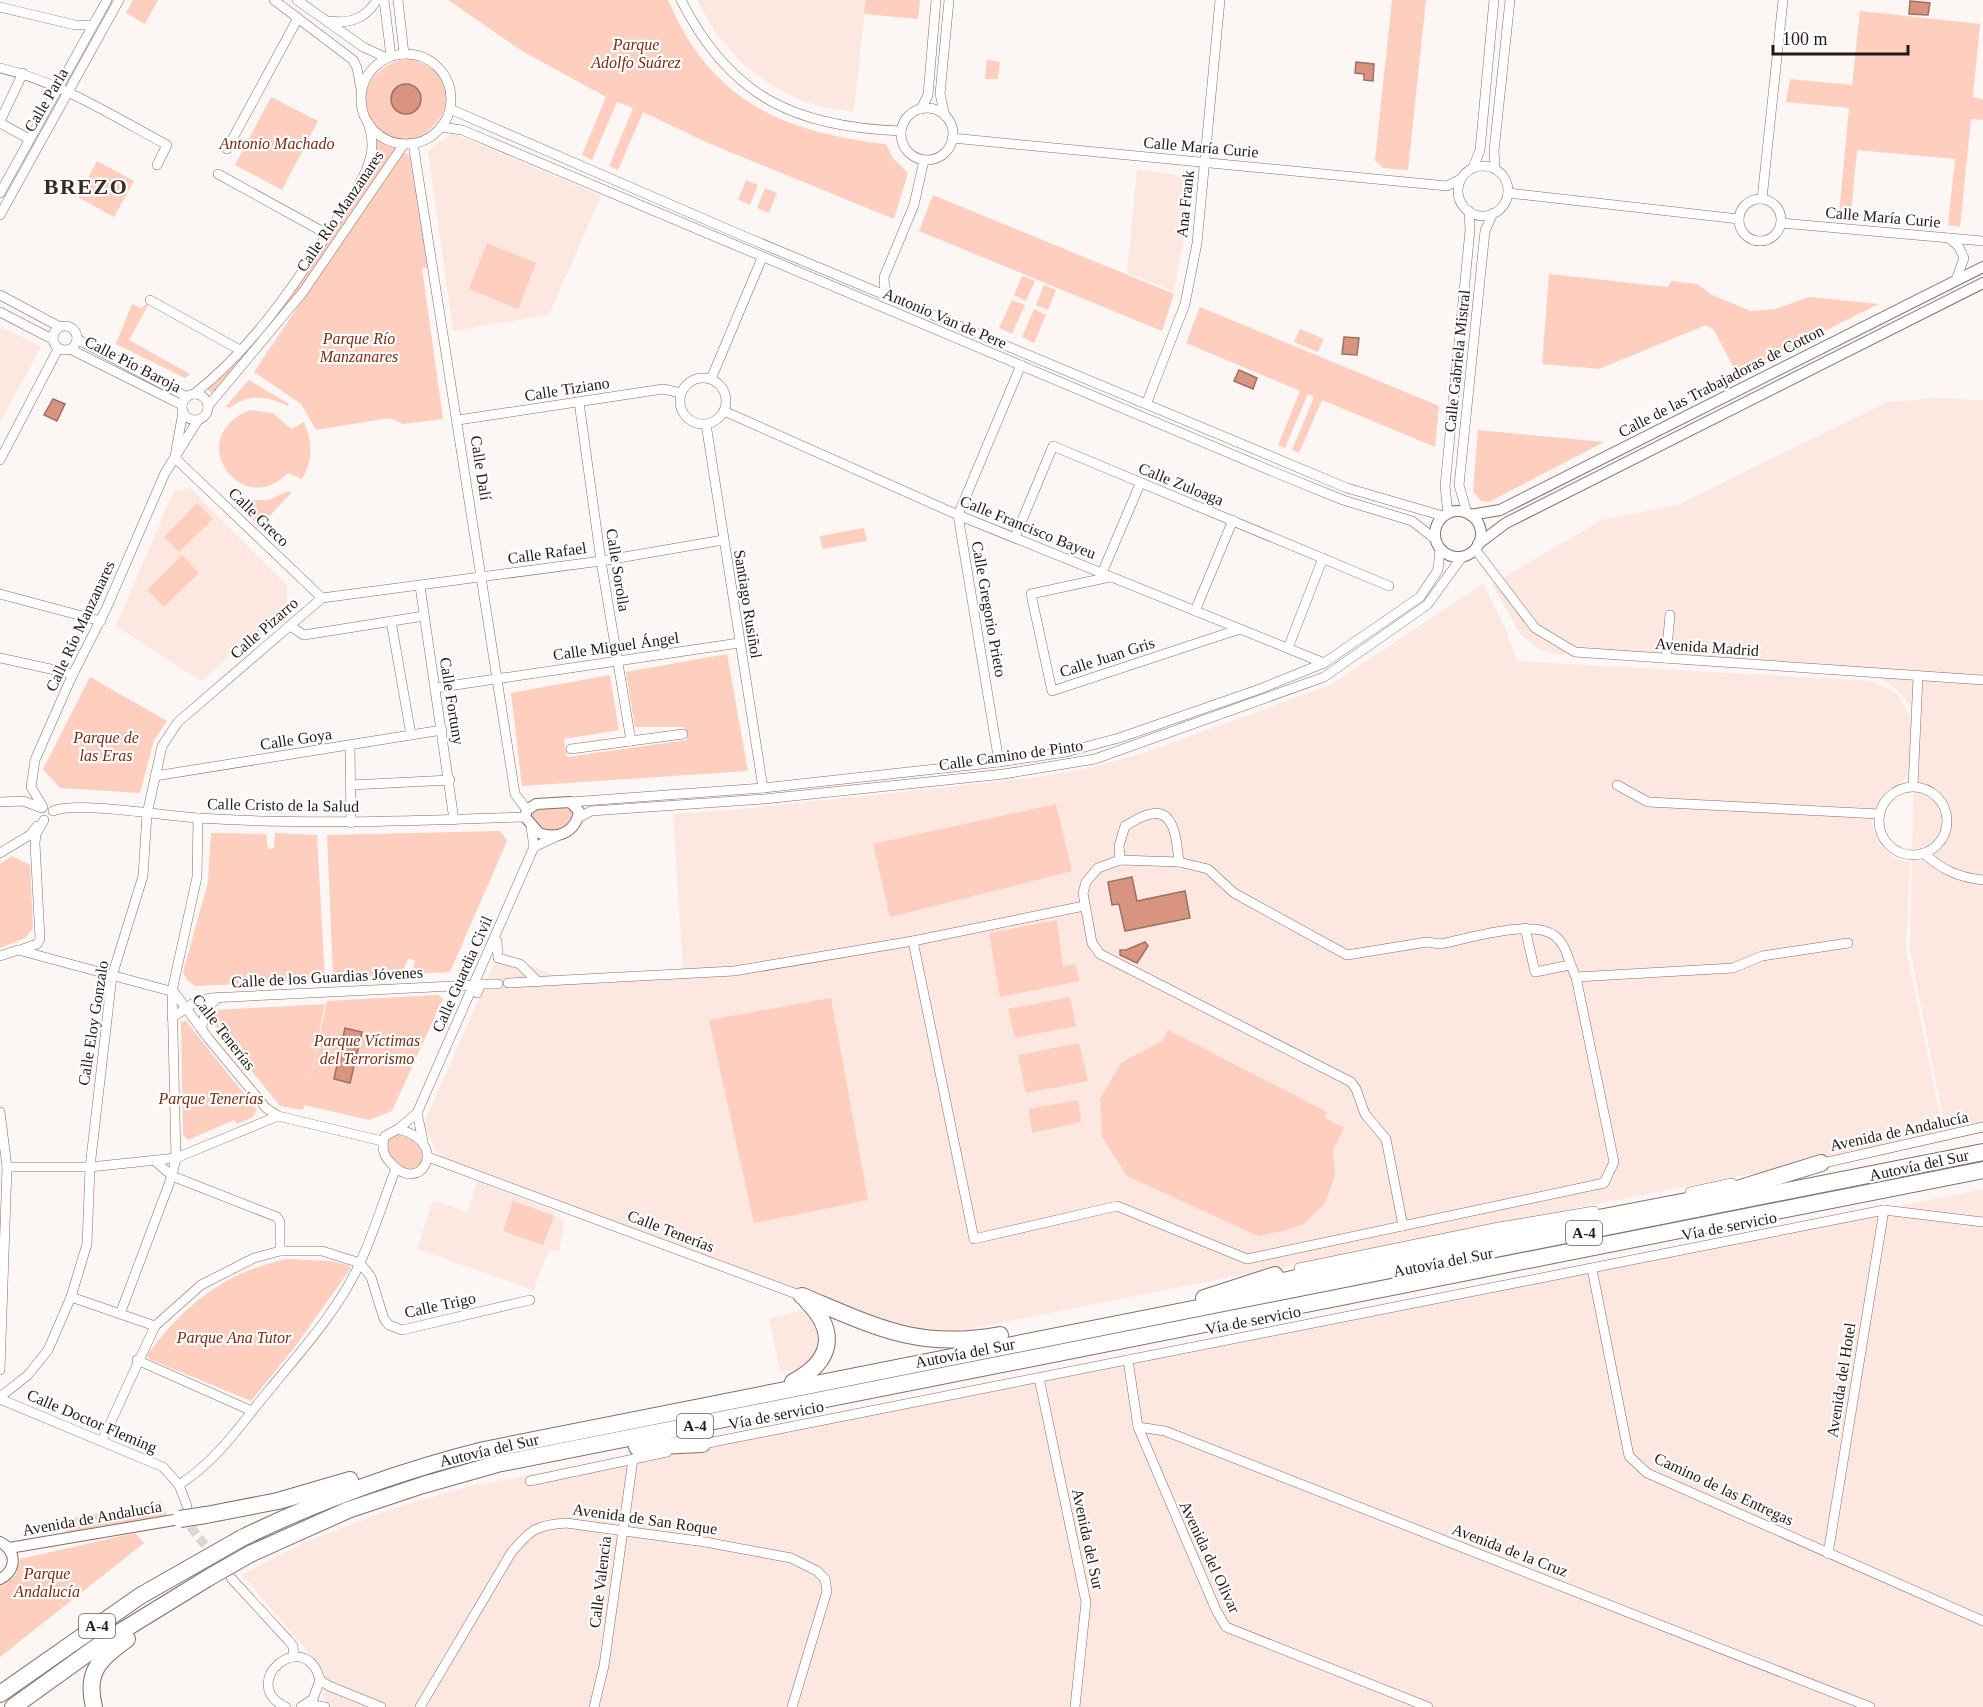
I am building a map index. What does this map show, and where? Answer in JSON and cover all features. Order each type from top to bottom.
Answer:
[{"type":"highway","name":"Autovía del Sur","points":[[0,1694],[140,1596],[242,1538],[349,1491],[424,1465],[484,1450],[778,1390],[1184,1312],[1983,1152]]},
{"type":"highway","points":[[1204,1298],[1718,1195],[1821,1163]]},
{"type":"highway","name":"Autovía del Sur","points":[[13,1707],[102,1643],[250,1554],[348,1510],[496,1464],[1983,1170]]},
{"type":"highway","points":[[1184,1312],[1204,1298],[1225,1289],[1299,1268]]},
{"type":"highway","points":[[802,1296],[883,1329],[933,1340],[982,1338],[1035,1328],[1087,1329]]},
{"type":"highway","points":[[778,1390],[811,1372],[824,1354],[827,1339],[825,1323],[802,1296]]},
{"type":"highway","points":[[496,1464],[536,1464],[655,1444],[702,1444]]},
{"type":"highway","points":[[183,1513],[206,1515],[278,1501],[393,1468],[424,1465]]},
{"type":"highway","points":[[94,1707],[90,1691],[92,1680],[102,1658],[192,1588]]},
{"type":"street","name":"Calle Parla","points":[[0,193],[106,0]]},
{"type":"street","name":"Calle Parla","points":[[0,215],[119,0]]},
{"type":"street","points":[[274,0],[353,60],[362,93],[363,112],[368,123],[383,138],[409,144],[432,136],[441,127],[450,109],[450,87],[441,70],[427,59],[404,54],[389,57],[372,70],[362,93]]},
{"type":"street","points":[[297,0],[363,47],[389,57]]},
{"type":"street","points":[[326,20],[341,23],[362,17],[377,0]]},
{"type":"street","points":[[384,0],[389,57]]},
{"type":"street","points":[[398,0],[404,54]]},
{"type":"street","points":[[681,0],[706,44],[738,80],[786,110],[837,126],[901,131]]},
{"type":"street","points":[[921,109],[928,95],[936,0]]},
{"type":"street","points":[[945,116],[930,109],[921,109],[908,117],[901,131],[904,147],[916,158],[924,160],[939,157],[950,146],[952,130],[945,116],[940,94],[949,0]]},
{"type":"street","name":"Ana Frank","points":[[1147,402],[1185,304],[1197,243],[1220,0]]},
{"type":"street","points":[[1473,168],[1481,166],[1495,169],[1505,179],[1508,193],[1502,206],[1493,213],[1480,215],[1468,211],[1459,196],[1447,186],[1461,179],[1473,168],[1480,150],[1494,0]]},
{"type":"street","points":[[1495,169],[1494,151],[1510,0]]},
{"type":"street","points":[[1762,199],[1783,0]]},
{"type":"street","points":[[0,7],[75,25],[93,25]]},
{"type":"street","points":[[227,149],[298,18]]},
{"type":"street","points":[[0,68],[69,92],[167,145],[157,165]]},
{"type":"street","points":[[22,74],[0,122],[30,139]]},
{"type":"street","name":"Antonio Van de Pere","points":[[450,109],[766,245],[1147,402],[1347,488],[1445,515]]},
{"type":"street","name":"Calle Río Manzanares","points":[[175,458],[176,442],[187,402],[240,350],[291,287],[359,184],[370,159],[373,139],[368,123]]},
{"type":"street","name":"Antonio Van de Pere","points":[[441,127],[462,130],[1323,492],[1412,521],[1438,544]]},
{"type":"street","name":"Calle María Curie","points":[[952,138],[1447,186]]},
{"type":"street","name":"Calle Río Manzanares","points":[[46,809],[31,787],[35,760],[101,621],[165,473],[198,420],[206,415],[208,406],[303,292],[409,144]]},
{"type":"street","name":"Calle Dalí","points":[[409,144],[458,420],[516,797],[528,818]]},
{"type":"street","points":[[885,293],[884,276],[914,205],[924,160]]},
{"type":"street","points":[[218,174],[327,234]]},
{"type":"street","points":[[1459,196],[1461,179]]},
{"type":"street","points":[[1508,193],[1739,219]]},
{"type":"street","points":[[1762,199],[1775,205],[1781,216],[1781,224],[1773,237],[1759,241],[1744,234],[1739,219],[1748,203],[1762,199]]},
{"type":"street","name":"Calle Gabriela Mistral","points":[[1445,515],[1445,486],[1470,230],[1468,211]]},
{"type":"street","name":"Calle Gabriela Mistral","points":[[1469,514],[1459,485],[1485,231],[1493,213]]},
{"type":"street","name":"Calle María Curie","points":[[1781,224],[1983,241]]},
{"type":"street","points":[[1949,238],[1959,247],[1964,258],[1956,280]]},
{"type":"street","points":[[711,379],[762,258]]},
{"type":"street","name":"Calle de las Trabajadoras de Cotton","points":[[1469,514],[1500,510],[1983,267]]},
{"type":"street","points":[[870,287],[884,276]]},
{"type":"street","name":"Calle de las Trabajadoras de Cotton","points":[[1477,546],[1506,523],[1983,283]]},
{"type":"street","points":[[0,295],[60,327],[71,327],[77,339],[70,349],[58,349]]},
{"type":"street","points":[[150,300],[240,350]]},
{"type":"street","points":[[0,312],[52,339],[58,349]]},
{"type":"street","points":[[52,339],[54,332],[60,327]]},
{"type":"street","name":"Calle Pío Baroja","points":[[77,339],[187,402]]},
{"type":"street","points":[[0,459],[58,349]]},
{"type":"street","name":"Calle Pío Baroja","points":[[70,349],[187,402]]},
{"type":"street","points":[[958,515],[1021,365]]},
{"type":"street","points":[[694,379],[711,379],[722,388],[726,396],[724,411],[719,418],[706,424],[691,422],[685,417],[679,403],[681,393],[688,382],[694,379]]},
{"type":"street","name":"Calle Tiziano","points":[[458,420],[663,389],[681,393]]},
{"type":"street","points":[[198,420],[189,419],[187,402],[206,400],[208,406]]},
{"type":"street","name":"Calle Sorolla","points":[[579,402],[601,561],[631,741]]},
{"type":"street","name":"Calle Francisco Bayeu","points":[[724,411],[958,515],[1324,663]]},
{"type":"street","name":"Santiago Rusiñol","points":[[706,424],[738,643],[763,788]]},
{"type":"street","name":"Calle Zuloaga","points":[[1015,537],[1053,446],[1140,484],[1389,585]]},
{"type":"street","name":"Calle Greco","points":[[175,458],[321,598]]},
{"type":"street","points":[[1106,575],[1140,484]]},
{"type":"street","points":[[1458,511],[1469,514],[1479,525],[1477,546],[1462,556],[1450,556],[1438,544],[1437,525],[1445,515],[1458,511]]},
{"type":"street","name":"Calle Gregorio Prieto","points":[[958,515],[999,762]]},
{"type":"street","points":[[1195,611],[1233,520]]},
{"type":"street","name":"Calle Rafael","points":[[483,578],[723,540]]},
{"type":"street","name":"Calle Camino de Pinto","points":[[570,802],[763,788],[999,762],[1066,752],[1119,738],[1260,689],[1324,663],[1420,597],[1438,570],[1438,544]]},
{"type":"street","name":"Avenida Madrid","points":[[1477,546],[1535,628],[1556,643],[1575,652],[1983,680]]},
{"type":"street","name":"Calle Camino de Pinto","points":[[578,818],[591,811],[764,799],[1004,774],[1095,759],[1324,677],[1427,605],[1462,556]]},
{"type":"street","points":[[1288,648],[1323,558]]},
{"type":"street","name":"Calle Juan Gris","points":[[1106,575],[1031,594],[1052,691],[1240,629]]},
{"type":"street","name":"Calle Pizarro","points":[[147,814],[162,746],[178,722],[321,598],[483,578]]},
{"type":"street","name":"Calle Fortuny","points":[[420,586],[454,820]]},
{"type":"street","points":[[0,594],[101,621]]},
{"type":"street","points":[[1666,658],[1670,615]]},
{"type":"street","points":[[290,626],[304,635],[424,616]]},
{"type":"street","points":[[391,621],[411,735]]},
{"type":"street","name":"Calle Miguel Ángel","points":[[435,688],[738,643]]},
{"type":"street","points":[[0,658],[74,674]]},
{"type":"street","points":[[1913,786],[1918,677]]},
{"type":"street","name":"Calle Goya","points":[[155,776],[442,730]]},
{"type":"street","points":[[571,749],[683,734]]},
{"type":"street","points":[[350,746],[351,823]]},
{"type":"street","points":[[351,784],[450,780]]},
{"type":"street","points":[[1617,785],[1648,802],[1879,814]]},
{"type":"street","points":[[1913,786],[1935,795],[1943,804],[1947,817],[1942,839],[1934,848],[1923,853],[1908,855],[1888,844],[1881,833],[1879,814],[1891,794],[1913,786]]},
{"type":"street","points":[[0,795],[0,802]]},
{"type":"street","name":"Calle Cristo de la Salud","points":[[0,802],[23,801],[46,809],[62,807],[198,818],[351,823],[528,818]]},
{"type":"street","points":[[570,802],[579,811],[578,818],[569,830],[534,848],[528,818],[536,804],[570,802]]},
{"type":"street","points":[[0,853],[30,835],[43,820],[53,818],[46,809]]},
{"type":"street","points":[[1120,861],[1119,840],[1125,826],[1151,813],[1161,814],[1169,821],[1174,831],[1179,862]]},
{"type":"street","name":"Calle Eloy Gonzalo","points":[[0,1398],[28,1375],[48,1350],[71,1297],[87,1244],[90,1167],[112,975],[143,876],[147,814]]},
{"type":"street","points":[[120,1314],[172,1176],[176,1158],[172,991],[197,877],[198,818]]},
{"type":"street","points":[[528,818],[539,833],[556,837]]},
{"type":"street","points":[[0,956],[37,944],[40,939],[35,843],[36,834],[43,820]]},
{"type":"street","name":"Calle Guardia Civil","points":[[398,1129],[408,1124],[417,1113],[534,848]]},
{"type":"street","points":[[1923,853],[1942,869],[1959,877],[1983,880]]},
{"type":"street","points":[[913,941],[974,1239],[1117,1206],[1247,1258],[1403,1226],[1604,1183],[1614,1162],[1576,977],[1566,949],[1555,936],[1542,930],[1526,928],[1440,944],[1428,942],[1347,955],[1234,893],[1208,869],[1179,862],[1120,861],[1098,868],[1086,882],[1084,906],[1092,943],[1100,954],[1351,1082],[1365,1114],[1386,1139],[1403,1226]]},
{"type":"street","points":[[508,983],[734,972],[913,941],[1084,906]]},
{"type":"street","points":[[1526,928],[1534,972],[1570,965]]},
{"type":"street","points":[[499,930],[496,955],[520,964],[538,982]]},
{"type":"street","points":[[1576,977],[1733,968],[1762,956],[1848,943]]},
{"type":"street","name":"Calle Tenerías","points":[[18,950],[172,991],[262,1104],[278,1116],[382,1141]]},
{"type":"street","points":[[435,1074],[451,1051],[480,985],[498,984]]},
{"type":"street","name":"Calle de los Guardias Jóvenes","points":[[172,1018],[201,1000],[218,997],[474,985]]},
{"type":"street","points":[[201,1029],[207,1008],[218,997]]},
{"type":"street","points":[[258,1123],[264,1111],[262,1104]]},
{"type":"street","points":[[0,1112],[7,1167],[0,1370]]},
{"type":"street","points":[[417,1113],[428,1157],[426,1167],[420,1172],[410,1173],[396,1168],[387,1159],[382,1141],[389,1132],[398,1129],[413,1134],[424,1144]]},
{"type":"street","points":[[7,1167],[90,1167],[176,1158],[278,1116]]},
{"type":"street","name":"Avenida de Andalucía","points":[[1821,1163],[1983,1128]]},
{"type":"street","name":"Calle Tenerías","points":[[428,1157],[802,1296]]},
{"type":"street","points":[[155,1161],[172,1176],[277,1217],[280,1222],[279,1251]]},
{"type":"street","points":[[1299,1268],[1499,1227],[1643,1203],[1821,1163]]},
{"type":"street","points":[[179,1485],[210,1464],[307,1343],[346,1288],[360,1263],[396,1168]]},
{"type":"street","name":"Vía de servicio","points":[[530,1481],[702,1444],[1884,1210],[1983,1222]]},
{"type":"street","name":"Avenida del Hotel","points":[[1828,1554],[1884,1210]]},
{"type":"street","points":[[102,1441],[154,1326],[201,1285],[254,1258],[279,1251],[322,1251],[360,1263]]},
{"type":"street","name":"Calle Trigo","points":[[360,1263],[371,1277],[384,1319],[389,1325],[402,1330],[530,1300]]},
{"type":"street","name":"Camino de las Entregas","points":[[1592,1269],[1629,1456],[1647,1473],[1983,1621]]},
{"type":"street","points":[[71,1297],[154,1326]]},
{"type":"street","points":[[137,1360],[252,1411]]},
{"type":"street","name":"Avenida del Olivar","points":[[1128,1360],[1138,1427],[1216,1611],[1226,1627],[1428,1707]]},
{"type":"street","name":"Avenida del Sur","points":[[1039,1378],[1086,1602],[1074,1707]]},
{"type":"street","name":"Calle Doctor Fleming","points":[[0,1398],[163,1467],[179,1485],[183,1513]]},
{"type":"street","name":"Avenida de la Cruz","points":[[1138,1427],[1165,1431],[1870,1707]]},
{"type":"street","name":"Calle Valencia","points":[[594,1707],[604,1666],[621,1531],[633,1459]]},
{"type":"street","name":"Avenida de Andalucía","points":[[4,1545],[183,1513]]},
{"type":"street","name":"Avenida de San Roque","points":[[420,1707],[499,1572],[527,1533],[543,1525],[566,1524],[705,1542],[791,1558],[817,1571],[825,1579],[827,1591],[792,1707]]},
{"type":"street","points":[[0,1579],[7,1575],[13,1566],[14,1559],[4,1545]]},
{"type":"street","points":[[231,1578],[293,1646],[294,1657]]},
{"type":"street","points":[[286,1707],[272,1704],[268,1685],[272,1668],[278,1662],[294,1657],[308,1661],[314,1666],[320,1680],[329,1686],[381,1707]]},
{"type":"street","points":[[305,1705],[317,1693],[320,1680]]},
{"type":"street","points":[[305,1705],[325,1707]]},
{"type":"shaded area","points":[[697,0],[866,0],[854,112],[823,107],[797,99],[765,81],[741,62],[716,34]]},
{"type":"shaded area","points":[[1910,1],[1930,3],[1928,15],[1909,14]]},
{"type":"shaded area","points":[[1356,62],[1374,64],[1373,81],[1364,80],[1364,74],[1355,73]]},
{"type":"shaded area","points":[[406,84],[417,88],[421,99],[417,110],[406,114],[395,110],[391,99],[395,88]]},
{"type":"shaded area","points":[[453,133],[601,196],[549,315],[453,331],[428,151]]},
{"type":"shaded area","points":[[1137,169],[1189,177],[1183,243],[1174,291],[1127,273]]},
{"type":"shaded area","points":[[0,326],[41,347],[0,423]]},
{"type":"shaded area","points":[[1344,337],[1359,338],[1357,355],[1342,354]]},
{"type":"shaded area","points":[[1239,370],[1257,378],[1253,389],[1234,381]]},
{"type":"shaded area","points":[[1934,398],[1983,400],[1983,1125],[1946,1133],[1910,951],[1915,711],[1896,689],[1878,677],[1556,654],[1538,649],[1520,634],[1492,584],[1602,520],[1677,505],[1887,402]]},
{"type":"shaded area","points":[[53,399],[65,404],[57,421],[44,415]]},
{"type":"shaded area","points":[[190,488],[287,585],[287,607],[201,681],[116,626],[174,491]]},
{"type":"shaded area","points":[[1483,584],[1507,632],[1517,661],[1872,681],[1898,694],[1911,719],[1910,768],[1905,779],[1889,790],[1877,804],[1872,822],[1876,839],[1885,851],[1897,859],[1910,862],[1906,950],[1944,1135],[939,1335],[927,1335],[815,1297],[442,1157],[436,1151],[424,1123],[499,953],[560,977],[683,969],[673,814],[742,809],[1032,778],[1090,768],[1144,753],[1330,685]]},
{"type":"shaded area","points":[[1132,877],[1137,901],[1185,891],[1190,918],[1125,931],[1119,904],[1112,905],[1108,882]]},
{"type":"shaded area","points":[[1145,942],[1148,946],[1137,963],[1120,955],[1120,950],[1126,950]]},
{"type":"shaded area","points":[[345,1028],[362,1032],[350,1083],[334,1079]]},
{"type":"shaded area","points":[[477,1181],[554,1211],[553,1215],[564,1219],[559,1252],[549,1249],[534,1290],[417,1249],[433,1200],[468,1212]]},
{"type":"shaded area","points":[[1983,1189],[1983,1707],[329,1707],[323,1695],[325,1679],[318,1664],[242,1575],[303,1543],[397,1507],[467,1487],[1592,1269]]},
{"type":"shaded area","points":[[809,1309],[823,1340],[807,1368],[780,1372],[769,1319]]},
{"type":"green space","points":[[133,0],[158,0],[145,24],[126,13]]},
{"type":"green space","name":"Parque Adolfo Suárez","points":[[448,0],[668,0],[685,35],[706,63],[728,87],[754,105],[783,120],[814,131],[886,144],[893,158],[908,173],[894,219],[708,143],[643,112],[618,170],[609,166],[633,108],[617,102],[592,160],[582,155],[606,97],[522,51]]},
{"type":"green space","points":[[866,0],[920,0],[918,19],[864,14]]},
{"type":"green space","points":[[1392,0],[1426,0],[1408,170],[1383,168],[1375,160]]},
{"type":"green space","points":[[1860,11],[1980,24],[1973,97],[1983,99],[1983,120],[1971,119],[1960,227],[1948,225],[1955,159],[1857,150],[1851,215],[1839,214],[1849,108],[1786,102],[1790,79],[1852,85]]},
{"type":"green space","points":[[410,59],[435,71],[446,87],[446,105],[437,122],[422,135],[405,140],[387,136],[371,118],[366,96],[373,78],[389,65]],"holes":[[[399,85],[415,86],[421,104],[410,114],[394,107],[391,98]]]},
{"type":"green space","points":[[987,60],[1000,62],[998,79],[985,79]]},
{"type":"green space","name":"Antonio Machado","points":[[271,97],[318,121],[282,190],[235,165]]},
{"type":"green space","points":[[375,139],[398,147],[307,284],[214,396],[207,389],[273,314],[371,168]]},
{"type":"green space","name":"Parque Río Manzanares","points":[[402,152],[413,156],[433,267],[422,268],[443,419],[403,424],[390,418],[316,430],[301,404],[254,372]]},
{"type":"green space","points":[[97,161],[134,181],[114,217],[78,197]]},
{"type":"green space","points":[[746,180],[758,185],[750,205],[738,200]]},
{"type":"green space","points":[[765,188],[777,193],[769,213],[757,208]]},
{"type":"green space","points":[[933,195],[1174,294],[1162,331],[919,231]]},
{"type":"green space","points":[[487,243],[536,263],[518,309],[469,289]]},
{"type":"green space","points":[[1549,274],[1667,287],[1672,281],[1697,284],[1712,295],[1751,311],[1775,309],[1809,297],[1879,304],[1737,374],[1714,330],[1706,325],[1599,369],[1542,364]]},
{"type":"green space","points":[[1022,276],[1035,281],[1026,301],[1014,295]]},
{"type":"green space","points":[[1044,285],[1056,290],[1048,310],[1036,305]]},
{"type":"green space","points":[[1012,300],[1025,305],[1012,334],[999,328]]},
{"type":"green space","points":[[150,302],[129,340],[190,374],[185,378],[116,344],[132,304],[141,308]]},
{"type":"green space","points":[[1200,307],[1439,406],[1435,447],[1322,400],[1299,453],[1292,450],[1314,397],[1308,394],[1285,448],[1278,445],[1300,391],[1186,343]]},
{"type":"green space","points":[[1034,309],[1046,315],[1034,343],[1022,337]]},
{"type":"green space","points":[[1300,329],[1324,339],[1318,352],[1294,342]]},
{"type":"green space","points":[[249,380],[289,404],[288,406],[265,398],[251,398],[229,408],[226,406]]},
{"type":"green space","points":[[250,410],[273,413],[291,429],[304,422],[309,437],[310,458],[302,479],[288,473],[270,485],[253,487],[237,481],[226,470],[220,454],[221,438],[230,422]]},
{"type":"green space","points":[[1478,430],[1604,442],[1489,502],[1481,501],[1473,491]]},
{"type":"green space","points":[[288,491],[291,493],[259,527],[240,507],[247,500],[269,500]]},
{"type":"green space","points":[[197,503],[213,519],[179,552],[164,537]]},
{"type":"green space","points":[[864,528],[867,541],[822,549],[820,536]]},
{"type":"green space","points":[[182,555],[199,573],[164,607],[147,590]]},
{"type":"green space","points":[[727,654],[748,771],[522,786],[511,693],[610,675],[619,730],[564,739],[567,757],[687,740],[685,727],[635,727],[626,672]]},
{"type":"green space","name":"Parque de las Eras","points":[[90,677],[167,721],[154,740],[140,793],[60,788],[43,769]]},
{"type":"green space","points":[[1056,804],[1072,871],[890,917],[873,844]]},
{"type":"green space","points":[[566,806],[572,809],[574,814],[569,822],[559,830],[548,830],[530,816],[537,808]]},
{"type":"green space","points":[[500,831],[507,841],[450,972],[412,974],[415,961],[408,958],[401,976],[333,978],[327,835]]},
{"type":"green space","points":[[211,833],[266,834],[268,849],[274,848],[275,833],[317,835],[325,980],[195,986],[187,980],[183,972],[208,882]]},
{"type":"green space","points":[[12,856],[30,865],[33,928],[25,938],[0,948],[0,864]]},
{"type":"green space","points":[[1057,920],[1063,966],[1075,964],[1080,981],[1000,997],[989,933]]},
{"type":"green space","name":"Parque Víctimas del Terrorismo","points":[[438,995],[443,999],[392,1111],[369,1120],[304,1105],[303,1110],[280,1106],[211,1021],[216,1010],[325,1004],[309,1086],[327,1001]]},
{"type":"green space","points":[[1070,997],[1076,1026],[1015,1038],[1008,1009]]},
{"type":"green space","points":[[831,998],[868,1200],[754,1223],[709,1020]]},
{"type":"green space","name":"Parque Tenerías","points":[[185,1020],[257,1110],[253,1117],[237,1124],[234,1120],[188,1140],[183,1135],[181,1023]]},
{"type":"green space","points":[[1168,1030],[1327,1112],[1325,1118],[1344,1128],[1333,1150],[1335,1175],[1325,1203],[1304,1224],[1258,1236],[1127,1176],[1102,1137],[1100,1099],[1121,1063],[1162,1041]]},
{"type":"green space","points":[[1079,1043],[1088,1081],[1026,1093],[1018,1055]]},
{"type":"green space","points":[[1078,1100],[1081,1122],[1032,1133],[1029,1109]]},
{"type":"green space","points":[[396,1133],[416,1143],[421,1152],[423,1164],[411,1169],[396,1162],[388,1149],[388,1138]]},
{"type":"green space","points":[[513,1201],[554,1216],[543,1245],[503,1231]]},
{"type":"green space","name":"Parque Ana Tutor","points":[[287,1259],[329,1261],[348,1265],[351,1268],[294,1348],[251,1401],[149,1359],[147,1355],[176,1320],[208,1293],[244,1272]]},
{"type":"green space","points":[[161,1501],[168,1517],[64,1537],[69,1519]]},
{"type":"green space","name":"Parque Andalucía","points":[[135,1533],[144,1543],[0,1657],[0,1585],[16,1575],[20,1559]]},
{"type":"tunnel","points":[[188,1514],[192,1529],[226,1571]]},
{"type":"district","name":"BREZO","points":[[86,186]]}]
